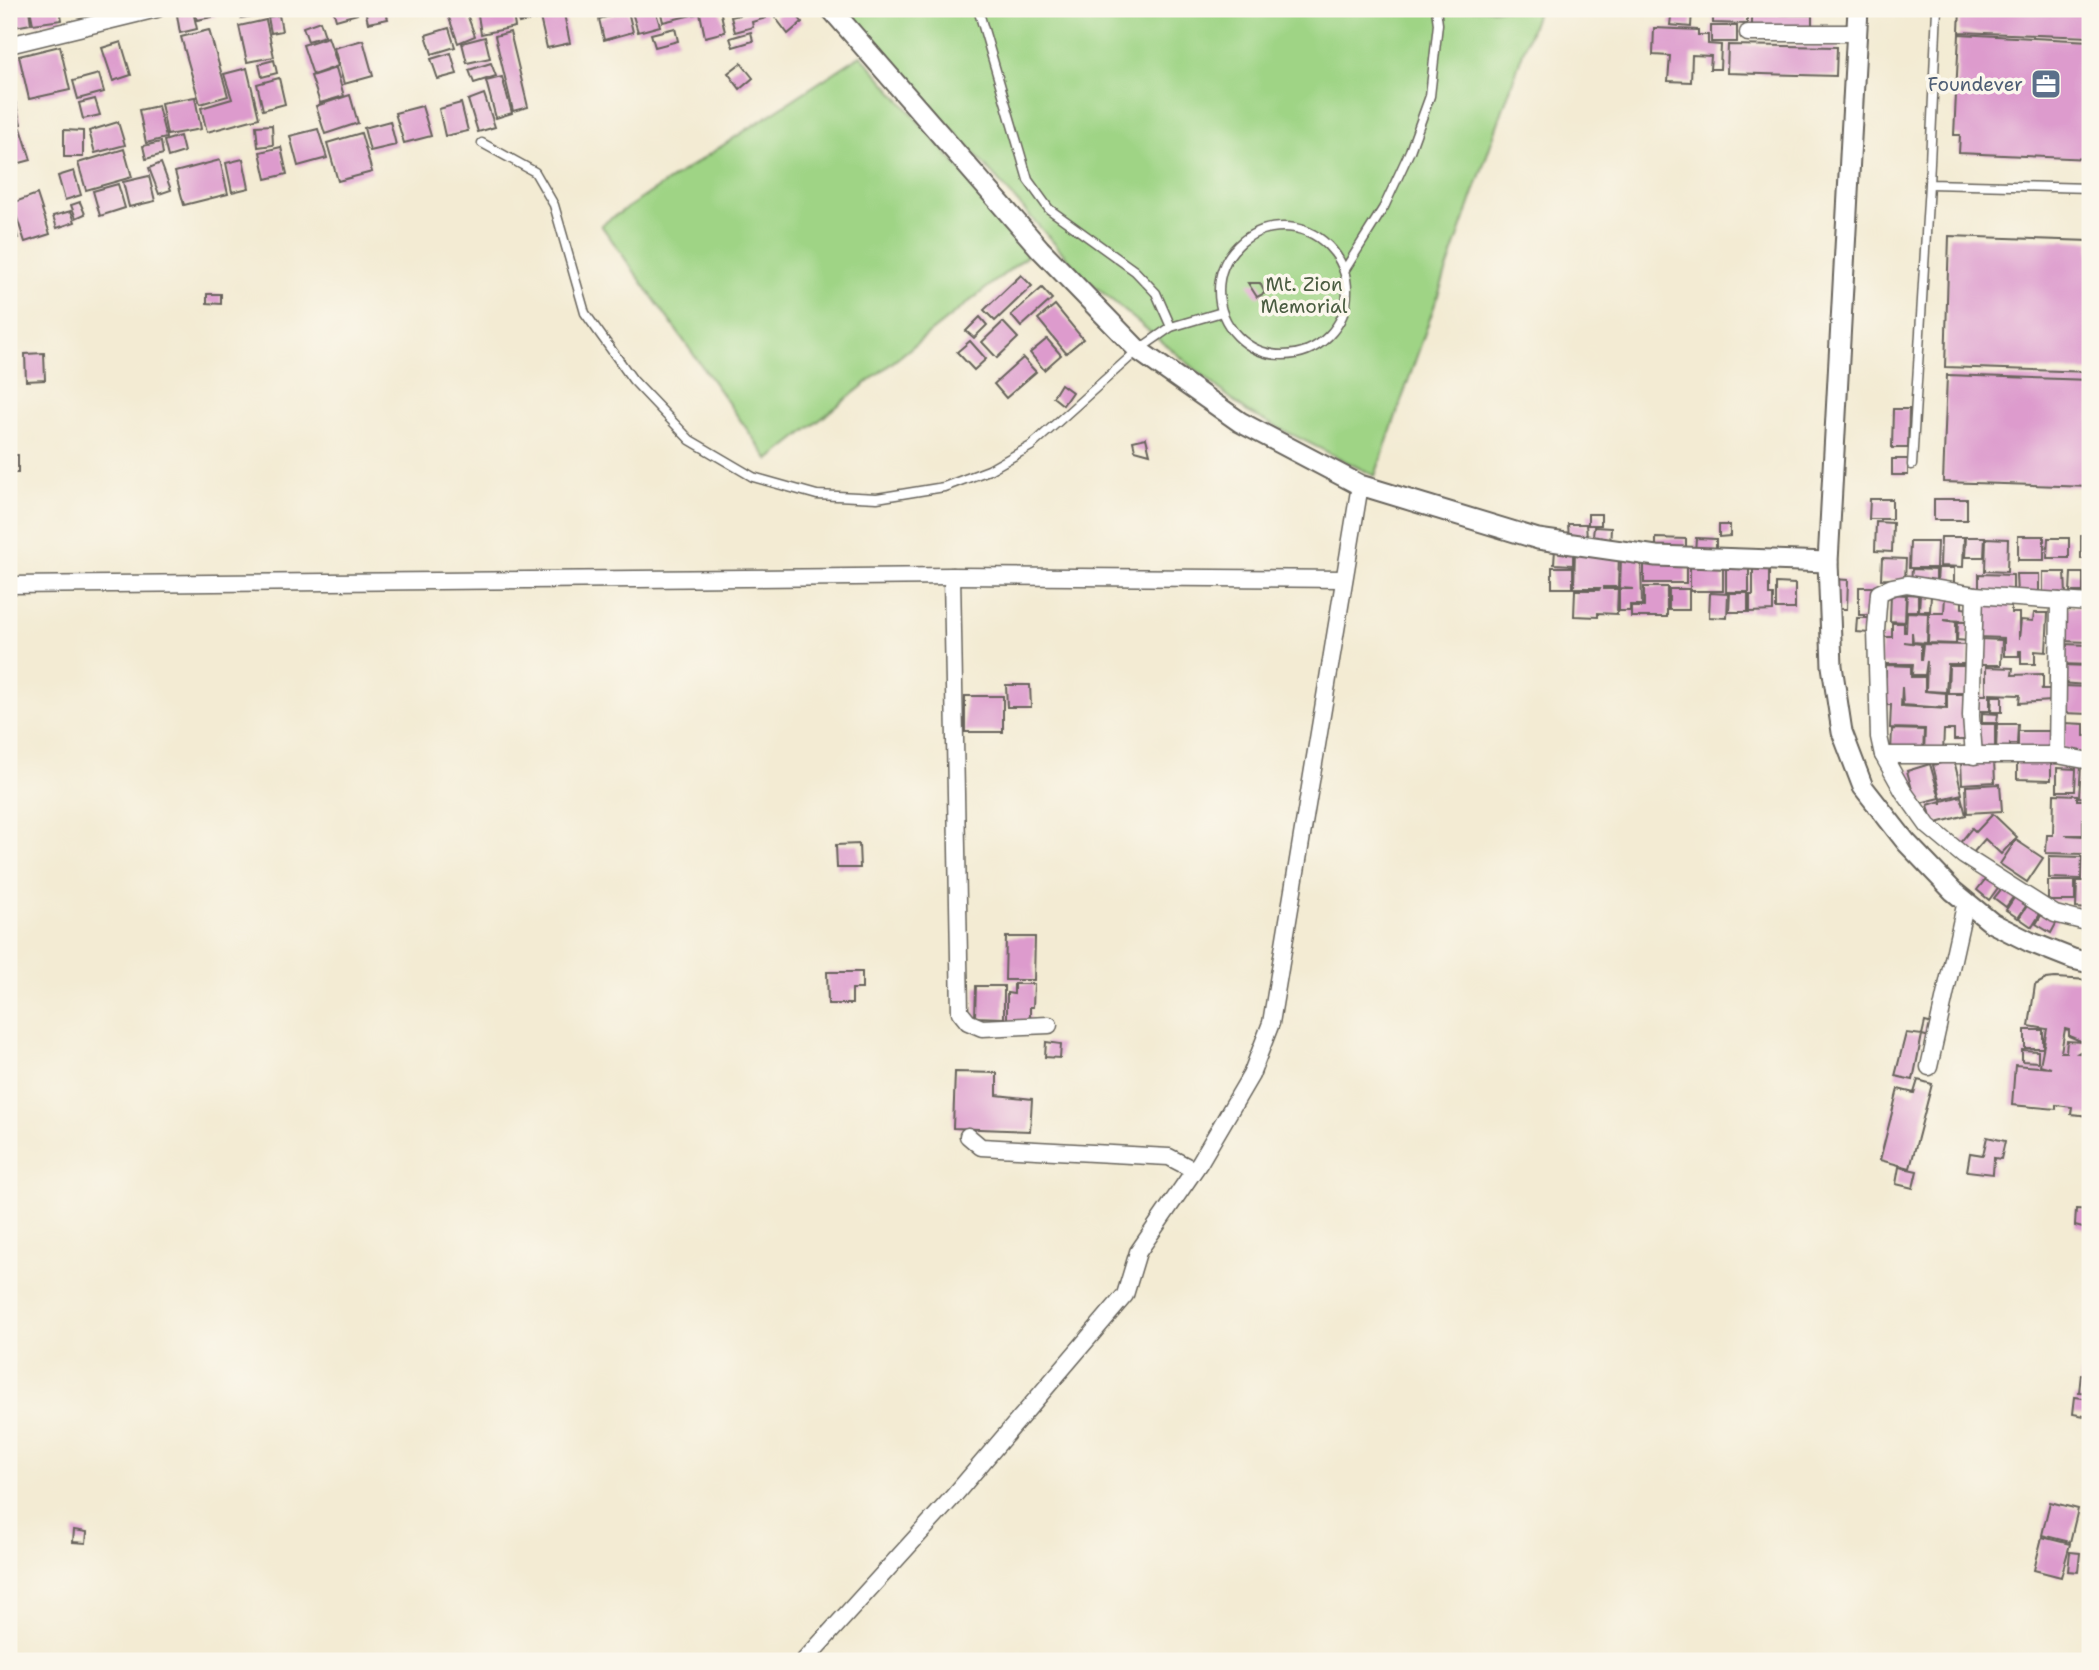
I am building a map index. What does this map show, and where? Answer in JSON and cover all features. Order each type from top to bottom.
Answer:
[{"type":"street","points":[[9,45],[157,9]]},
{"type":"street","points":[[831,9],[1040,249],[1138,350],[1240,422],[1360,485],[1538,539],[1656,556],[1828,562]]},
{"type":"street","points":[[1858,9],[1828,562],[1832,666],[1842,732],[1863,787],[1906,842],[1966,901],[1992,923],[2030,942],[2090,963]]},
{"type":"street","points":[[1748,33],[1857,33]]},
{"type":"street","points":[[804,1661],[952,1499],[1125,1295],[1138,1252],[1194,1170],[1251,1075],[1271,1023],[1360,485]]},
{"type":"street","points":[[9,585],[951,576],[1344,579]]},
{"type":"street","points":[[951,576],[960,1012],[968,1022],[982,1028],[1049,1025]]},
{"type":"street","points":[[2090,603],[1975,595],[1907,584],[1879,593],[1876,630],[1879,737],[1883,755],[1903,791],[1928,826],[1964,856],[2055,914],[2090,923]]},
{"type":"street","points":[[1973,756],[1971,716],[1975,595]]},
{"type":"street","points":[[2057,755],[2059,601]]},
{"type":"street","points":[[1883,755],[2057,755],[2090,761]]},
{"type":"street","points":[[1929,1067],[1966,901]]},
{"type":"street","points":[[968,1136],[981,1147],[1169,1157],[1194,1170]]},
{"type":"lane","points":[[978,9],[1028,180],[1049,209],[1135,271],[1156,293],[1171,327]]},
{"type":"lane","points":[[1344,271],[1384,206],[1430,96],[1438,24],[1436,9]]},
{"type":"lane","points":[[1912,465],[1937,9]]},
{"type":"lane","points":[[482,143],[535,172],[554,205],[585,313],[633,380],[690,440],[753,477],[817,495],[877,498],[944,487],[989,470],[1031,446],[1138,350],[1171,327],[1223,312]]},
{"type":"lane","points":[[1929,184],[2090,188]]},
{"type":"lane","points":[[1277,227],[1305,231],[1329,246],[1344,271],[1347,299],[1337,326],[1328,337],[1303,352],[1275,355],[1248,345],[1237,336],[1223,312],[1220,290],[1223,269],[1239,245],[1263,230],[1277,227]]},
{"type":"green space","name":"Mt. Zion Memorial","points":[[845,9],[1538,9],[1375,476],[1247,412],[1086,279]]},
{"type":"green space","points":[[861,55],[1032,252],[769,460],[601,225]]},
{"type":"building","points":[[9,9],[29,9],[31,24],[9,28]]},
{"type":"building","points":[[30,9],[60,9],[62,20],[33,24]]},
{"type":"building","points":[[215,9],[217,16],[197,20],[194,10]]},
{"type":"building","points":[[239,9],[262,9],[263,14],[241,18]]},
{"type":"building","points":[[333,9],[355,9],[357,14],[336,20]]},
{"type":"building","points":[[365,9],[385,9],[388,19],[368,23]]},
{"type":"building","points":[[465,9],[475,36],[458,43],[448,15]]},
{"type":"building","points":[[477,9],[512,9],[515,27],[481,34]]},
{"type":"building","points":[[515,9],[534,9],[536,19],[519,23]]},
{"type":"building","points":[[538,9],[563,9],[570,43],[547,48]]},
{"type":"building","points":[[631,9],[655,9],[660,26],[638,32]]},
{"type":"building","points":[[660,9],[720,9],[725,32],[705,37],[700,13],[663,22]]},
{"type":"building","points":[[764,9],[766,18],[752,22],[753,27],[735,32],[731,17]]},
{"type":"building","points":[[785,9],[792,9],[802,22],[788,34],[775,17]]},
{"type":"building","points":[[1672,9],[1692,9],[1691,27],[1670,25]]},
{"type":"building","points":[[1960,9],[2090,9],[2090,37],[1959,32]]},
{"type":"building","points":[[193,11],[197,29],[180,33],[177,15]]},
{"type":"building","points":[[628,11],[633,32],[604,40],[599,19]]},
{"type":"building","points":[[1713,14],[1747,15],[1747,24],[1713,23]]},
{"type":"building","points":[[1752,14],[1812,15],[1812,29],[1752,28]]},
{"type":"building","points":[[279,15],[282,31],[271,33],[268,17]]},
{"type":"building","points":[[266,20],[274,57],[247,62],[239,26]]},
{"type":"building","points":[[320,21],[325,36],[308,41],[303,27]]},
{"type":"building","points":[[1711,26],[1737,26],[1737,42],[1711,42]]},
{"type":"building","points":[[449,28],[455,47],[432,54],[426,35]]},
{"type":"building","points":[[675,28],[678,41],[655,47],[651,34]]},
{"type":"building","points":[[1654,28],[1698,30],[1698,35],[1708,35],[1708,44],[1721,45],[1720,69],[1710,69],[1711,56],[1692,55],[1691,82],[1668,81],[1670,56],[1653,55]]},
{"type":"building","points":[[209,30],[228,96],[200,104],[181,37]]},
{"type":"building","points":[[510,32],[528,107],[513,111],[495,36]]},
{"type":"building","points":[[751,32],[753,41],[733,47],[730,38]]},
{"type":"building","points":[[1959,34],[2090,41],[2090,159],[1959,153],[1960,135],[1954,135]]},
{"type":"building","points":[[328,37],[338,66],[313,75],[303,45]]},
{"type":"building","points":[[485,37],[490,58],[467,63],[462,43]]},
{"type":"building","points":[[363,40],[373,76],[344,84],[334,48]]},
{"type":"building","points":[[121,42],[131,75],[113,81],[102,48]]},
{"type":"building","points":[[1728,45],[1837,47],[1836,76],[1727,73]]},
{"type":"building","points":[[60,46],[70,90],[29,99],[19,56]]},
{"type":"building","points":[[451,53],[457,74],[438,79],[431,59]]},
{"type":"building","points":[[274,60],[277,73],[262,77],[259,64]]},
{"type":"building","points":[[491,63],[496,76],[474,83],[469,70]]},
{"type":"building","points":[[741,63],[753,78],[740,89],[728,73]]},
{"type":"building","points":[[247,68],[259,118],[207,132],[201,108],[232,99],[224,74]]},
{"type":"building","points":[[336,68],[344,96],[320,103],[311,76]]},
{"type":"building","points":[[99,74],[104,92],[78,99],[73,81]]},
{"type":"building","points":[[502,77],[512,113],[496,118],[486,81]]},
{"type":"building","points":[[279,78],[285,104],[263,110],[257,84]]},
{"type":"building","points":[[484,94],[495,127],[478,132],[468,100]]},
{"type":"building","points":[[350,95],[358,123],[325,134],[316,106]]},
{"type":"building","points":[[195,97],[201,129],[167,135],[161,103]]},
{"type":"building","points":[[95,99],[100,115],[83,119],[79,103]]},
{"type":"building","points":[[15,101],[21,124],[9,127],[9,103]]},
{"type":"building","points":[[461,103],[468,131],[445,136],[439,109]]},
{"type":"building","points":[[158,106],[166,138],[146,143],[139,110]]},
{"type":"building","points":[[422,106],[431,136],[404,143],[395,113]]},
{"type":"building","points":[[390,121],[396,145],[370,151],[364,128]]},
{"type":"building","points":[[118,122],[125,145],[95,153],[89,131]]},
{"type":"building","points":[[272,125],[273,145],[258,147],[256,126]]},
{"type":"building","points":[[21,128],[31,160],[9,166],[9,132]]},
{"type":"building","points":[[318,129],[327,158],[298,166],[290,136]]},
{"type":"building","points":[[64,130],[83,131],[83,157],[64,157]]},
{"type":"building","points":[[361,133],[372,172],[338,181],[327,143]]},
{"type":"building","points":[[180,136],[184,152],[168,157],[164,141]]},
{"type":"building","points":[[161,142],[163,154],[146,159],[143,146]]},
{"type":"building","points":[[281,147],[287,174],[266,179],[260,152]]},
{"type":"building","points":[[124,149],[132,177],[86,190],[78,163]]},
{"type":"building","points":[[243,159],[249,188],[232,192],[226,163]]},
{"type":"building","points":[[220,160],[228,194],[184,205],[175,172]]},
{"type":"building","points":[[161,163],[171,190],[159,194],[149,168]]},
{"type":"building","points":[[74,171],[81,195],[65,200],[58,176]]},
{"type":"building","points":[[149,176],[155,201],[129,207],[123,182]]},
{"type":"building","points":[[118,184],[125,208],[100,216],[93,191]]},
{"type":"building","points":[[37,194],[50,234],[25,242],[12,203]]},
{"type":"building","points":[[80,202],[85,214],[76,218],[71,205]]},
{"type":"building","points":[[9,205],[18,238],[9,240]]},
{"type":"building","points":[[71,211],[75,222],[57,228],[53,216]]},
{"type":"building","points":[[1949,236],[2090,241],[2090,372],[1945,367]]},
{"type":"building","points":[[1021,275],[1032,286],[995,321],[984,310]]},
{"type":"building","points":[[1248,283],[1260,283],[1265,293],[1257,297]]},
{"type":"building","points":[[1042,288],[1052,299],[1021,327],[1011,315]]},
{"type":"building","points":[[207,294],[221,294],[221,304],[207,303]]},
{"type":"building","points":[[1055,305],[1083,339],[1066,353],[1038,319]]},
{"type":"building","points":[[980,317],[987,325],[974,338],[966,331]]},
{"type":"building","points":[[1003,322],[1018,338],[997,358],[982,342]]},
{"type":"building","points":[[1047,339],[1061,355],[1044,370],[1030,353]]},
{"type":"building","points":[[970,341],[986,359],[974,370],[957,352]]},
{"type":"building","points":[[44,353],[45,380],[26,381],[25,354]]},
{"type":"building","points":[[1023,358],[1036,372],[1006,398],[994,384]]},
{"type":"building","points":[[1947,375],[2090,380],[2090,487],[1943,482]]},
{"type":"building","points":[[9,376],[13,376],[11,428],[9,428]]},
{"type":"building","points":[[1061,384],[1072,392],[1063,405],[1053,397]]},
{"type":"building","points":[[1893,409],[1909,409],[1908,448],[1892,448]]},
{"type":"building","points":[[1146,438],[1150,454],[1135,450],[1133,441]]},
{"type":"building","points":[[9,455],[18,455],[18,473],[9,473]]},
{"type":"building","points":[[1892,459],[1908,459],[1908,475],[1892,475]]},
{"type":"building","points":[[1870,499],[1892,499],[1892,519],[1869,519]]},
{"type":"building","points":[[1934,499],[1967,499],[1967,520],[1934,520]]},
{"type":"building","points":[[1588,514],[1601,514],[1601,525],[1588,525]]},
{"type":"building","points":[[1876,522],[1893,523],[1892,552],[1875,551]]},
{"type":"building","points":[[1568,524],[1586,524],[1587,538],[1569,538]]},
{"type":"building","points":[[1719,525],[1730,525],[1730,536],[1719,537]]},
{"type":"building","points":[[1594,527],[1611,528],[1610,546],[1592,545]]},
{"type":"building","points":[[2018,536],[2044,536],[2044,560],[2018,560]]},
{"type":"building","points":[[2081,536],[2090,536],[2090,559],[2081,559]]},
{"type":"building","points":[[1941,537],[1964,537],[1963,567],[1940,566]]},
{"type":"building","points":[[1966,537],[1985,537],[1984,557],[1965,557]]},
{"type":"building","points":[[1656,538],[1686,539],[1686,554],[1656,553]]},
{"type":"building","points":[[1696,538],[1716,539],[1716,554],[1695,553]]},
{"type":"building","points":[[1986,538],[2008,539],[2007,572],[1985,571]]},
{"type":"building","points":[[2048,538],[2069,538],[2069,558],[2047,558]]},
{"type":"building","points":[[1910,542],[1937,542],[1936,568],[1909,568]]},
{"type":"building","points":[[1555,549],[1573,550],[1573,565],[1554,564]]},
{"type":"building","points":[[1575,551],[1619,555],[1618,587],[1604,587],[1618,589],[1617,614],[1598,613],[1598,617],[1574,616],[1575,590],[1600,588],[1574,588]]},
{"type":"building","points":[[1621,557],[1641,557],[1642,605],[1630,605],[1630,611],[1619,611],[1619,589],[1634,589],[1620,588]]},
{"type":"building","points":[[1882,558],[1906,559],[1905,580],[1881,579]]},
{"type":"building","points":[[1644,560],[1686,560],[1686,583],[1644,583]]},
{"type":"building","points":[[1723,562],[1723,591],[1690,591],[1690,563]]},
{"type":"building","points":[[1726,563],[1749,563],[1749,592],[1726,592]]},
{"type":"building","points":[[1753,565],[1769,565],[1769,595],[1773,595],[1773,611],[1750,612]]},
{"type":"building","points":[[1552,567],[1573,567],[1573,588],[1552,588]]},
{"type":"building","points":[[1938,568],[1954,568],[1954,583],[1937,582]]},
{"type":"building","points":[[1912,569],[1936,570],[1936,583],[1911,582]]},
{"type":"building","points":[[2043,572],[2065,572],[2066,596],[2043,596]]},
{"type":"building","points":[[2071,573],[2083,573],[2083,592],[2070,592]]},
{"type":"building","points":[[1979,574],[2013,575],[2013,592],[1979,591]]},
{"type":"building","points":[[2016,574],[2039,574],[2039,593],[2017,594]]},
{"type":"building","points":[[1833,579],[1848,580],[1847,609],[1832,609]]},
{"type":"building","points":[[1776,583],[1795,584],[1795,609],[1776,609]]},
{"type":"building","points":[[1644,587],[1667,587],[1667,617],[1631,617],[1631,607],[1644,607]]},
{"type":"building","points":[[1859,587],[1875,587],[1875,615],[1859,615]]},
{"type":"building","points":[[1669,589],[1689,589],[1689,610],[1669,610]]},
{"type":"building","points":[[1710,593],[1728,594],[1727,618],[1709,617]]},
{"type":"building","points":[[1730,593],[1748,593],[1748,612],[1729,612]]},
{"type":"building","points":[[1891,594],[1906,595],[1905,622],[1890,621]]},
{"type":"building","points":[[1907,594],[1918,595],[1918,611],[1906,611]]},
{"type":"building","points":[[1920,595],[1931,596],[1930,611],[1919,611]]},
{"type":"building","points":[[1945,596],[1962,596],[1962,608],[1968,609],[1967,621],[1943,620],[1956,622],[1956,644],[1928,643],[1929,613],[1944,613]]},
{"type":"building","points":[[1979,602],[2011,603],[2011,613],[2019,613],[2019,639],[2021,620],[2033,621],[2034,613],[2048,613],[2046,652],[2035,651],[2035,664],[2021,664],[2021,651],[2019,656],[2004,656],[2004,638],[1978,637]]},
{"type":"building","points":[[2063,607],[2090,608],[2090,642],[2061,641]]},
{"type":"building","points":[[1907,612],[1928,613],[1927,643],[1913,642],[1912,632],[1912,643],[1921,644],[1921,661],[1923,644],[1969,645],[1968,664],[1948,664],[1946,692],[1926,691],[1927,661],[1925,675],[1912,675],[1913,664],[1880,664],[1881,637],[1892,637],[1892,623],[1904,623],[1906,632]]},
{"type":"building","points":[[1857,618],[1871,618],[1870,633],[1856,632]]},
{"type":"building","points":[[1958,622],[1968,622],[1968,641],[1957,640]]},
{"type":"building","points":[[1979,639],[2002,640],[2001,665],[1978,665]]},
{"type":"building","points":[[2062,644],[2090,645],[2090,665],[2061,664]]},
{"type":"building","points":[[1886,665],[1911,666],[1911,677],[1925,677],[1925,691],[1946,693],[1946,708],[1903,705],[1902,687],[1901,706],[1947,709],[1947,694],[1967,694],[1968,740],[1954,740],[1954,730],[1944,730],[1943,753],[1924,753],[1925,729],[1890,728],[1891,705],[1883,705],[1882,676],[1886,676]]},
{"type":"building","points":[[2061,665],[2088,666],[2087,685],[2060,683]]},
{"type":"building","points":[[1949,666],[1969,666],[1969,693],[1948,693]]},
{"type":"building","points":[[1986,667],[2013,668],[2012,675],[2043,674],[2041,689],[2052,689],[2052,701],[2019,703],[2020,695],[1990,694],[1990,711],[1974,711],[1974,695],[1986,695]]},
{"type":"building","points":[[1006,685],[1030,685],[1031,707],[1007,707]]},
{"type":"building","points":[[2063,686],[2089,687],[2090,714],[2062,713]]},
{"type":"building","points":[[965,696],[1003,696],[1003,732],[965,732]]},
{"type":"building","points":[[1992,696],[2002,696],[2002,712],[1991,712]]},
{"type":"building","points":[[1982,713],[1998,714],[1997,723],[1982,723]]},
{"type":"building","points":[[2064,723],[2084,724],[2084,736],[2090,736],[2090,753],[2063,753]]},
{"type":"building","points":[[1977,724],[1995,724],[1995,751],[1976,751]]},
{"type":"building","points":[[1997,724],[2018,724],[2017,744],[2010,744],[2010,753],[1996,752]]},
{"type":"building","points":[[1892,729],[1924,730],[1923,754],[1891,753]]},
{"type":"building","points":[[2018,731],[2053,731],[2053,751],[2018,751]]},
{"type":"building","points":[[2017,759],[2051,759],[2051,780],[2017,779]]},
{"type":"building","points":[[1954,760],[1962,794],[1941,799],[1933,765]]},
{"type":"building","points":[[1994,760],[1995,782],[1962,784],[1961,762]]},
{"type":"building","points":[[1930,764],[1940,798],[1916,804],[1907,771]]},
{"type":"building","points":[[2081,766],[2090,766],[2090,798],[2079,797]]},
{"type":"building","points":[[2057,768],[2076,769],[2075,791],[2057,791]]},
{"type":"building","points":[[2000,784],[2002,811],[1967,813],[1966,786]]},
{"type":"building","points":[[2054,794],[2077,795],[2077,800],[2083,800],[2083,835],[2065,835],[2084,836],[2084,854],[2046,853],[2047,835],[2053,835]]},
{"type":"building","points":[[1961,796],[1966,815],[1933,824],[1928,805],[1941,801],[1942,804],[1942,801]]},
{"type":"building","points":[[1993,814],[2017,837],[2001,854],[1985,839],[1972,854],[1960,843],[1972,828],[1976,832]]},
{"type":"building","points":[[2085,832],[2090,832],[2090,861],[2085,861]]},
{"type":"building","points":[[2016,840],[2043,858],[2027,882],[2000,864]]},
{"type":"building","points":[[859,844],[860,868],[837,868],[836,845]]},
{"type":"building","points":[[2049,856],[2082,857],[2081,879],[2049,878]]},
{"type":"building","points":[[1988,876],[2000,885],[1989,900],[1977,890]]},
{"type":"building","points":[[2048,881],[2075,881],[2075,901],[2048,901]]},
{"type":"building","points":[[2077,881],[2090,881],[2090,909],[2076,908]]},
{"type":"building","points":[[2003,887],[2014,896],[2006,907],[1994,898]]},
{"type":"building","points":[[2016,895],[2028,903],[2018,918],[2006,910]]},
{"type":"building","points":[[2029,903],[2042,911],[2032,927],[2019,918]]},
{"type":"building","points":[[2043,912],[2058,920],[2051,933],[2036,924]]},
{"type":"building","points":[[1006,937],[1035,937],[1034,980],[1005,980]]},
{"type":"building","points":[[827,972],[862,972],[862,989],[852,989],[852,1004],[828,1004]]},
{"type":"building","points":[[2046,979],[2090,980],[2090,1043],[2083,1042],[2083,1050],[2078,1053],[2090,1054],[2090,1116],[2071,1114],[2072,1107],[2056,1105],[2056,1109],[2012,1105],[2015,1065],[2051,1068],[2040,1065],[2047,1029],[2029,1026],[2035,985]],"holes":[[[2065,1029],[2069,1030],[2069,1036],[2083,1042],[2067,1041],[2066,1052],[2061,1052]]]},
{"type":"building","points":[[1014,984],[1034,984],[1030,1021],[1007,1021],[1007,993],[1014,994]]},
{"type":"building","points":[[976,986],[1004,986],[1004,1018],[975,1017]]},
{"type":"building","points":[[1925,1022],[1933,1024],[1930,1037],[1922,1035]]},
{"type":"building","points":[[2025,1030],[2043,1030],[2043,1048],[2025,1048]]},
{"type":"building","points":[[1906,1033],[1922,1035],[1913,1080],[1895,1076]]},
{"type":"building","points":[[1046,1042],[1061,1044],[1060,1058],[1045,1057]]},
{"type":"building","points":[[2022,1050],[2038,1051],[2038,1062],[2022,1061]]},
{"type":"building","points":[[955,1072],[997,1073],[997,1095],[1032,1099],[1030,1131],[953,1128]]},
{"type":"building","points":[[1918,1080],[1932,1084],[1910,1168],[1880,1160],[1898,1089],[1914,1093]]},
{"type":"building","points":[[1987,1137],[2005,1141],[2001,1159],[1994,1158],[1993,1174],[1967,1171],[1970,1153],[1983,1155]]},
{"type":"building","points":[[1899,1167],[1917,1171],[1913,1188],[1896,1184]]},
{"type":"building","points":[[2076,1209],[2090,1210],[2090,1230],[2075,1226]]},
{"type":"building","points":[[2081,1374],[2090,1375],[2090,1393],[2079,1392]]},
{"type":"building","points":[[2075,1397],[2090,1399],[2090,1417],[2073,1414]]},
{"type":"building","points":[[2050,1502],[2078,1509],[2070,1542],[2042,1535]]},
{"type":"building","points":[[74,1530],[87,1532],[86,1543],[73,1542]]},
{"type":"building","points":[[2042,1537],[2070,1544],[2061,1577],[2034,1570]]},
{"type":"building","points":[[2070,1552],[2080,1553],[2078,1572],[2068,1571]]},
{"type":"place","name":"Foundever","points":[[2046,84]]}]
